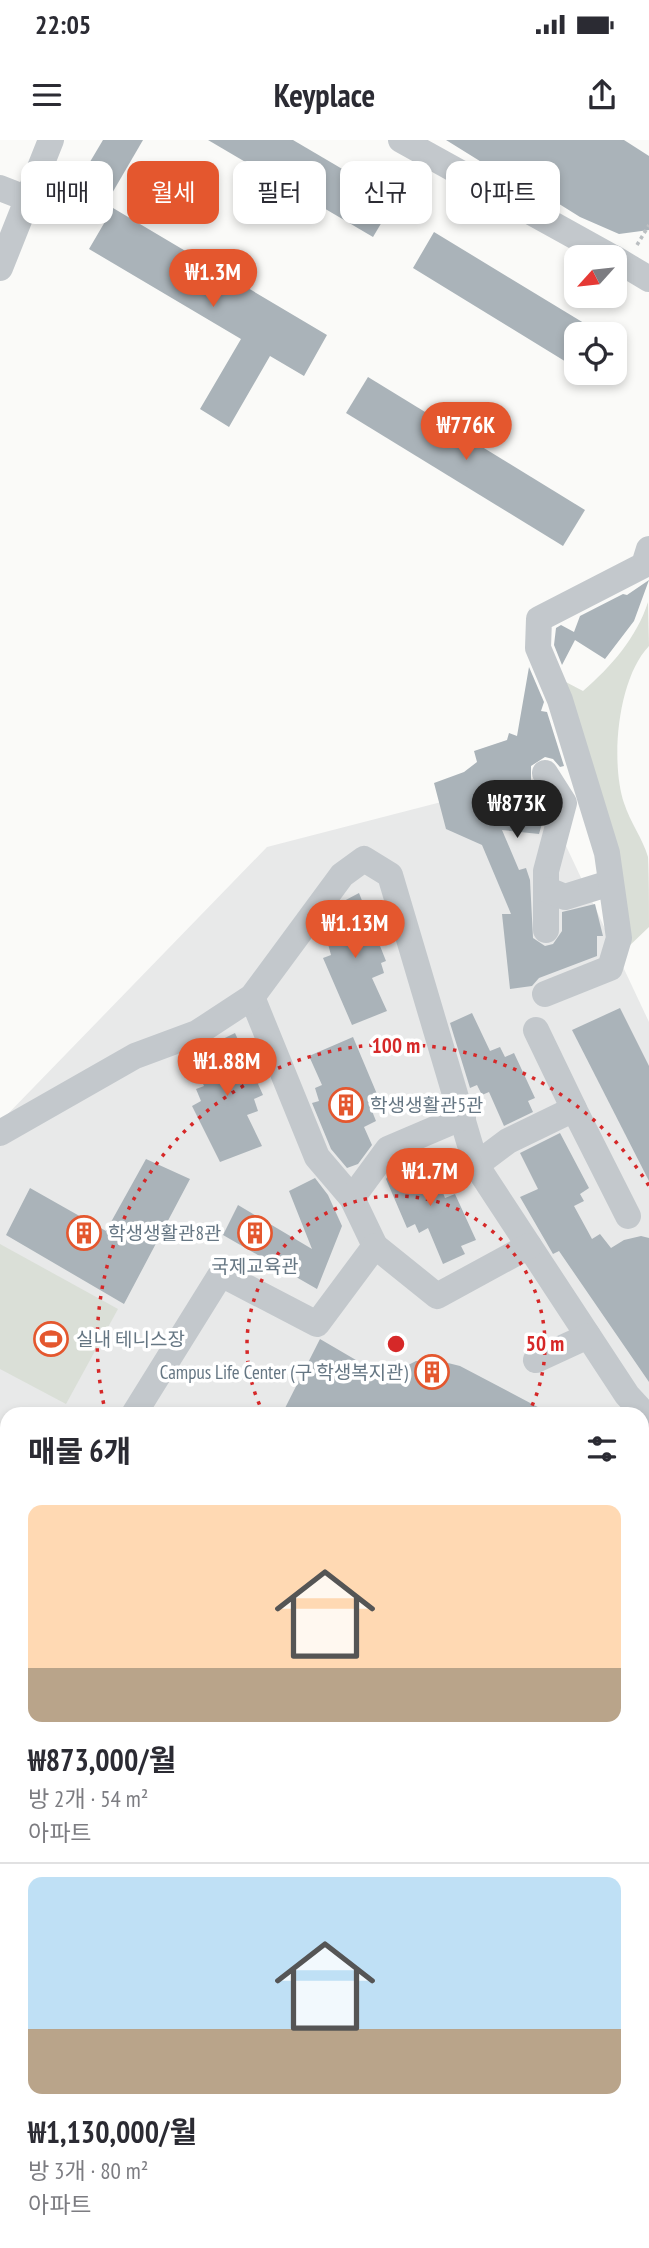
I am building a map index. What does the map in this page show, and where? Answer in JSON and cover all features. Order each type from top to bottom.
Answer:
[{"type":"street","points":[[43,161],[51,140]]},
{"type":"street","points":[[401,140],[590,245]]},
{"type":"street","points":[[0,188],[21,196]]},
{"type":"street","points":[[0,268],[21,216]]},
{"type":"street","points":[[627,266],[649,279]]},
{"type":"street","points":[[545,994],[611,968],[619,938],[607,853],[560,700],[538,648],[539,619],[643,565],[649,549]]},
{"type":"street","points":[[545,773],[564,803],[546,871],[546,930]]},
{"type":"street","points":[[564,803],[590,798]]},
{"type":"street","points":[[0,1133],[135,1056],[197,1032],[252,997],[341,875],[364,859],[390,875],[476,1165],[637,1407]]},
{"type":"street","points":[[548,890],[565,897],[610,883]]},
{"type":"street","points":[[252,997],[317,1157],[352,1198],[376,1246],[437,1296],[529,1246]]},
{"type":"street","points":[[536,1030],[628,1216]]},
{"type":"street","points":[[476,1165],[508,1141],[575,1109]]},
{"type":"street","points":[[352,1198],[388,1149],[463,1117]]},
{"type":"street","points":[[138,1407],[221,1274],[317,1324],[376,1246]]},
{"type":"street","points":[[536,1360],[588,1336]]},
{"type":"shaded area","points":[[648,602],[649,646],[638,660],[630,678],[618,743],[620,786],[624,803],[648,857],[649,927],[627,948],[562,680],[583,691],[593,682],[613,662],[630,639]]},
{"type":"shaded area","points":[[534,778],[649,1022],[649,1407],[0,1407],[0,1122],[267,847]]},
{"type":"shaded area","name":"실내 테니스장","points":[[0,1244],[118,1309],[66,1404],[0,1369]]},
{"type":"building","points":[[103,140],[143,140],[131,161],[127,161],[127,168],[113,192],[113,161],[91,161]]},
{"type":"building","points":[[208,140],[293,140],[340,168],[340,218],[326,209],[326,161],[244,161]]},
{"type":"building","points":[[446,140],[624,140],[649,156],[649,230],[619,234],[580,217],[560,204],[560,161],[480,161]]},
{"type":"building","points":[[113,208],[127,216],[127,224],[140,224],[327,335],[304,376],[270,356],[229,427],[200,409],[241,339],[89,249],[104,224],[113,224]]},
{"type":"building","points":[[351,224],[381,224],[373,237]]},
{"type":"building","points":[[434,232],[582,322],[564,322],[564,361],[413,268]]},
{"type":"building","points":[[368,377],[585,510],[563,546],[346,413]]},
{"type":"building","points":[[649,580],[634,621],[605,659],[575,640],[562,665],[554,645],[556,628],[561,625],[574,632],[580,616],[623,594],[627,595]]},
{"type":"building","points":[[529,667],[544,702],[541,711],[547,712],[564,766],[560,767],[553,759],[545,757],[531,766],[531,781],[547,806],[539,834],[502,830],[519,870],[526,868],[530,880],[533,938],[545,946],[553,944],[562,931],[562,912],[595,904],[603,936],[597,936],[597,956],[539,978],[532,986],[510,989],[502,914],[511,914],[482,845],[446,829],[434,783],[464,772],[477,762],[474,751],[507,740],[509,733],[517,736]]},
{"type":"building","points":[[359,893],[386,961],[381,963],[384,973],[372,978],[387,1011],[352,1025],[323,958],[331,955],[328,944],[334,942],[326,923],[342,902]]},
{"type":"building","points":[[620,1008],[649,1066],[649,1181],[572,1030]]},
{"type":"building","points":[[472,1013],[490,1051],[500,1047],[505,1057],[514,1053],[535,1098],[528,1101],[533,1112],[504,1126],[489,1092],[482,1095],[477,1085],[470,1088],[450,1023]]},
{"type":"building","points":[[235,1033],[263,1095],[254,1099],[258,1111],[247,1115],[262,1146],[220,1162],[192,1106],[201,1101],[196,1089],[204,1086],[190,1055]]},
{"type":"building","name":"학생생활관5관","points":[[353,1037],[382,1106],[372,1111],[376,1121],[364,1127],[372,1145],[358,1164],[347,1168],[331,1149],[312,1103],[319,1101],[315,1088],[322,1085],[309,1056]]},
{"type":"building","points":[[560,1133],[589,1188],[580,1194],[584,1201],[574,1206],[592,1239],[600,1234],[611,1248],[624,1240],[641,1236],[649,1238],[649,1382],[559,1251],[553,1254],[520,1197],[538,1189],[520,1153]]},
{"type":"building","points":[[418,1153],[433,1187],[440,1185],[445,1198],[455,1194],[476,1240],[461,1246],[465,1254],[443,1264],[428,1228],[419,1233],[415,1224],[407,1228],[386,1179],[398,1162]]},
{"type":"building","name":"학생생활관8관","points":[[146,1159],[190,1179],[124,1304],[6,1235],[30,1188],[106,1231]]},
{"type":"building","name":"국제교육관","points":[[315,1178],[328,1195],[342,1226],[317,1289],[223,1235],[238,1205],[312,1249],[289,1191]]},
{"type":"building","name":"Campus Life Center (구 학생복지관)","points":[[320,1339],[385,1377],[416,1361],[436,1360],[460,1366],[538,1407],[286,1407]]},
{"type":"place","name":"학생생활관5관","points":[[346,1105]]},
{"type":"place","name":"학생생활관8관","points":[[84,1233]]},
{"type":"place","name":"국제교육관","points":[[255,1233]]},
{"type":"place","name":"실내 테니스장","points":[[51,1339]]},
{"type":"place","name":"Campus Life Center (구 학생복지관)","points":[[432,1372]]}]
